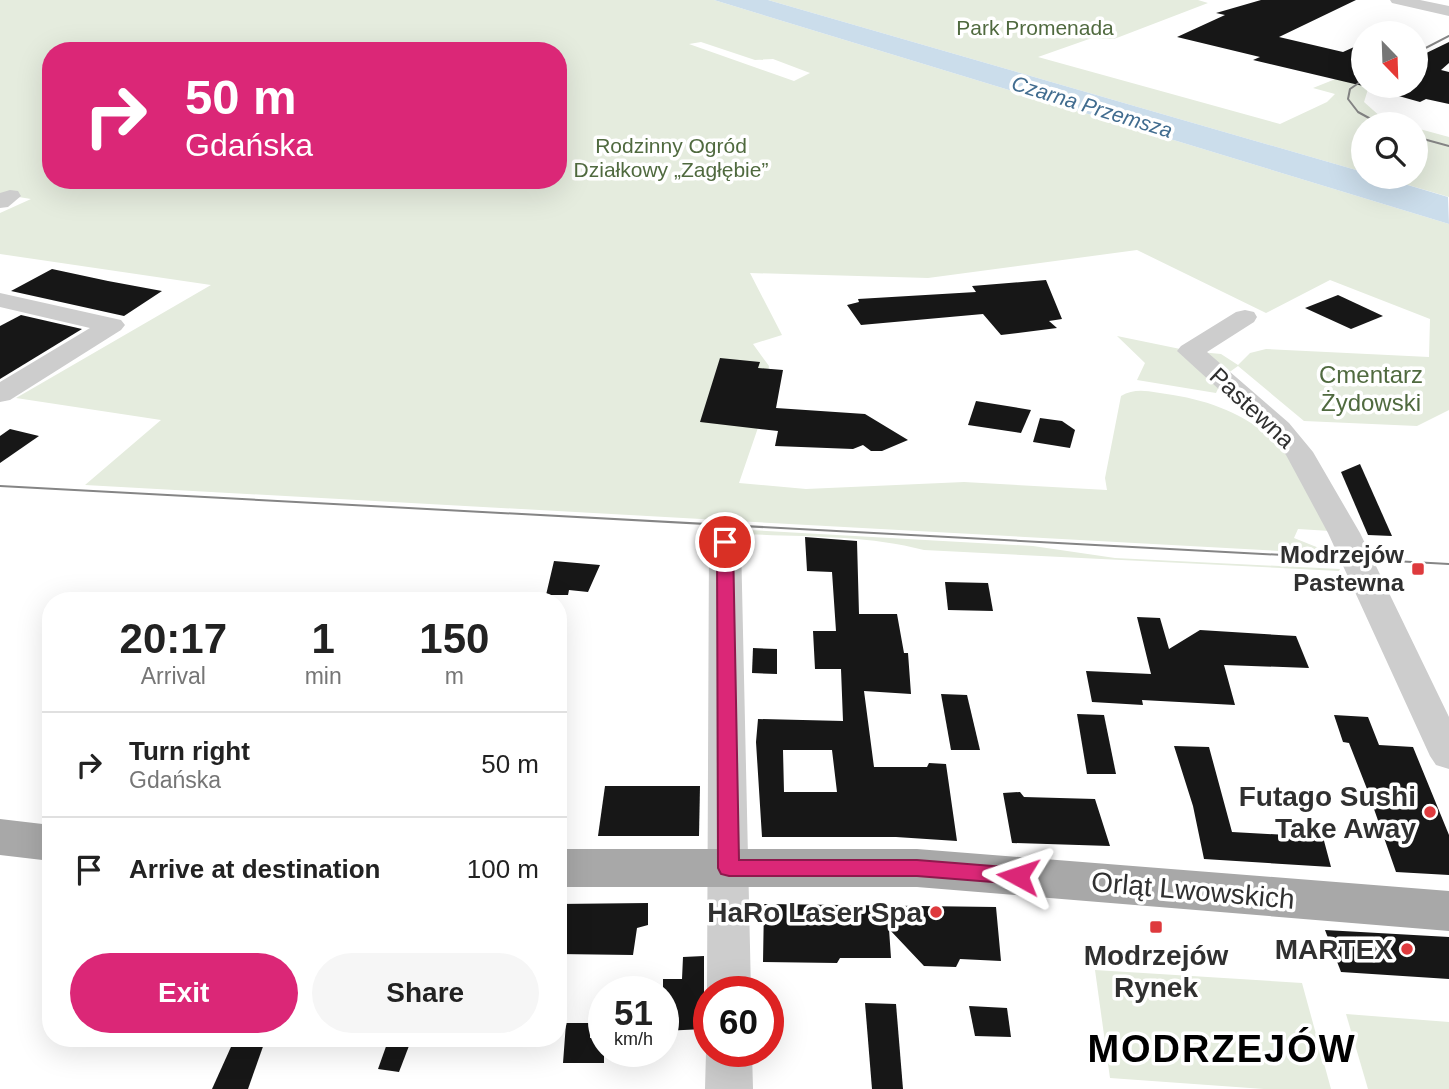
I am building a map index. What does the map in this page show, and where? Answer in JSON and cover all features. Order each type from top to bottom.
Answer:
[{"type":"main road","points":[[0,837],[42,842]]},
{"type":"main road","name":"Orląt Lwowskich","points":[[567,868],[917,868],[1449,911]]},
{"type":"street","points":[[1398,0],[1449,12]]},
{"type":"street","points":[[0,300],[112,325],[0,394]]},
{"type":"street","name":"Pastewna","points":[[1245,317],[1190,351],[1279,429],[1299,452],[1440,717]]},
{"type":"street","points":[[725,542],[729,976]]},
{"type":"street","points":[[1440,717],[1449,757]]},
{"type":"street","points":[[729,1067],[729,1089]]},
{"type":"green space","points":[[0,0],[714,0],[1449,224],[1449,410],[1417,426],[1304,421],[1238,366],[1224,376],[1216,393],[1137,380],[1145,363],[1117,336],[1190,351],[1221,354],[1238,365],[1250,353],[1266,349],[1429,357],[1430,319],[1330,280],[1266,313],[1137,250],[928,278],[750,273],[782,335],[753,344],[769,366],[762,416],[739,483],[806,489],[964,482],[1107,490],[1105,478],[1121,396],[1133,391],[1146,391],[1210,404],[1244,419],[1274,440],[1304,476],[1330,531],[1298,529],[1294,538],[1334,554],[85,485],[161,420],[16,398],[211,285],[0,254],[0,213],[31,199],[0,194]],"holes":[[[701,42],[755,60],[773,59],[810,73],[794,81],[689,44]]]},
{"type":"green space","name":"Park Promenada","points":[[768,0],[1198,0],[1208,3],[1114,39],[1092,38],[1038,57],[1280,124],[1327,102],[1335,94],[1313,88],[1351,73],[1351,98],[1365,98],[1364,102],[1375,112],[1351,112],[1351,169]]},
{"type":"green space","points":[[1428,131],[1449,137],[1449,197],[1422,189],[1428,189]]},
{"type":"green space","points":[[749,530],[1033,546],[1115,558],[1340,569],[924,550],[859,539],[748,534]]},
{"type":"green space","points":[[1095,970],[1302,983],[1331,1089],[1264,1089],[1110,1078]]},
{"type":"green space","points":[[1346,1014],[1449,1022],[1449,1089],[1368,1089]]},
{"type":"water","name":"Czarna Przemsza","points":[[714,0],[768,0],[1351,169],[1351,189],[1421,189],[1448,197],[1449,224]]},
{"type":"building","points":[[1261,0],[1356,0],[1279,37],[1343,52],[1351,48],[1351,83],[1253,60],[1260,57],[1177,37],[1225,15],[1216,13]]},
{"type":"building","points":[[1449,42],[1449,63],[1441,70],[1449,72],[1449,104],[1406,98],[1428,98],[1428,52]]},
{"type":"building","points":[[52,269],[162,291],[124,316],[11,291]]},
{"type":"building","points":[[1046,280],[1062,319],[1049,321],[1057,328],[1001,335],[983,314],[861,325],[847,305],[859,302],[858,299],[976,292],[972,286]]},
{"type":"building","points":[[1338,295],[1383,316],[1351,329],[1305,308]]},
{"type":"building","points":[[21,315],[82,329],[0,379],[0,326]]},
{"type":"building","points":[[720,358],[760,362],[758,368],[783,370],[776,408],[865,414],[908,440],[882,451],[871,451],[863,445],[853,449],[775,446],[778,431],[700,422]]},
{"type":"building","points":[[976,401],[1031,410],[1021,433],[968,425]]},
{"type":"building","points":[[1040,418],[1062,421],[1075,430],[1070,448],[1033,442]]},
{"type":"building","points":[[10,429],[39,436],[0,463],[0,436]]},
{"type":"building","points":[[1360,464],[1392,536],[1368,535],[1341,472]]},
{"type":"building","points":[[805,537],[857,541],[859,614],[897,614],[904,653],[908,653],[911,694],[864,691],[874,767],[927,767],[929,763],[946,764],[957,841],[896,837],[762,837],[756,742],[758,719],[843,721],[841,669],[815,669],[813,631],[836,631],[832,572],[807,571]],"holes":[[[783,750],[832,750],[837,792],[784,792]]]},
{"type":"building","points":[[554,561],[600,565],[588,592],[569,590],[567,595],[567,592],[547,592]]},
{"type":"building","points":[[945,582],[988,583],[993,611],[948,610]]},
{"type":"building","points":[[1137,617],[1160,618],[1169,649],[1200,630],[1296,636],[1309,668],[1224,665],[1235,705],[1142,700],[1143,705],[1092,702],[1086,671],[1151,674]]},
{"type":"building","points":[[753,648],[777,649],[777,674],[752,673]]},
{"type":"building","points":[[941,694],[967,695],[980,750],[951,750]]},
{"type":"building","points":[[1077,714],[1104,715],[1116,774],[1087,774]]},
{"type":"building","points":[[1334,715],[1368,717],[1379,745],[1413,747],[1449,835],[1449,875],[1396,872],[1349,743],[1343,742]]},
{"type":"building","points":[[1174,746],[1209,747],[1232,832],[1323,837],[1331,867],[1204,859],[1193,806]]},
{"type":"building","points":[[605,786],[700,786],[699,836],[598,836]]},
{"type":"building","points":[[1020,792],[1024,797],[1095,799],[1110,846],[1012,843],[1003,793]]},
{"type":"building","points":[[648,903],[648,925],[637,928],[633,955],[567,954],[567,904]]},
{"type":"building","points":[[764,904],[996,907],[1001,961],[960,959],[956,967],[924,966],[889,929],[891,958],[840,958],[837,963],[763,962]]},
{"type":"building","points":[[1325,930],[1449,937],[1449,979],[1341,972]]},
{"type":"building","points":[[704,956],[704,976],[693,976],[693,1030],[679,1030],[679,979],[682,979],[683,957]]},
{"type":"building","points":[[865,1003],[896,1004],[903,1089],[872,1089]]},
{"type":"building","points":[[969,1006],[1007,1008],[1011,1037],[975,1036]]},
{"type":"building","points":[[567,1023],[588,1023],[588,1063],[563,1063],[564,1047],[567,1047]]},
{"type":"building","points":[[231,1047],[263,1047],[248,1089],[212,1089]]},
{"type":"building","points":[[386,1047],[409,1047],[399,1072],[378,1069]]},
{"type":"tram line","points":[[1428,47],[1449,36]]},
{"type":"tram line","points":[[1351,88],[1348,99],[1358,112]]},
{"type":"tram line","points":[[1428,140],[1449,146]]},
{"type":"tram line","points":[[0,486],[1449,564]]},
{"type":"place","name":"Modrzejów Pastewna","points":[[1418,569]]},
{"type":"place","name":"Futago Sushi Take Away","points":[[1430,812]]},
{"type":"place","name":"HaRo Laser Spa","points":[[936,912]]},
{"type":"place","name":"Modrzejów Rynek","points":[[1156,927]]},
{"type":"place","name":"MARTEX","points":[[1407,949]]},
{"type":"district","name":"MODRZEJÓW","points":[[1222,1049]]},
{"type":"route","points":[[725,542],[729,868],[917,868],[1018,876]]},
{"type":"park label","name":"Rodzinny Ogród Działkowy „Zagłębie”","points":[[671,158]]},
{"type":"park label","name":"Cmentarz Żydowski","points":[[1371,389]]}]
